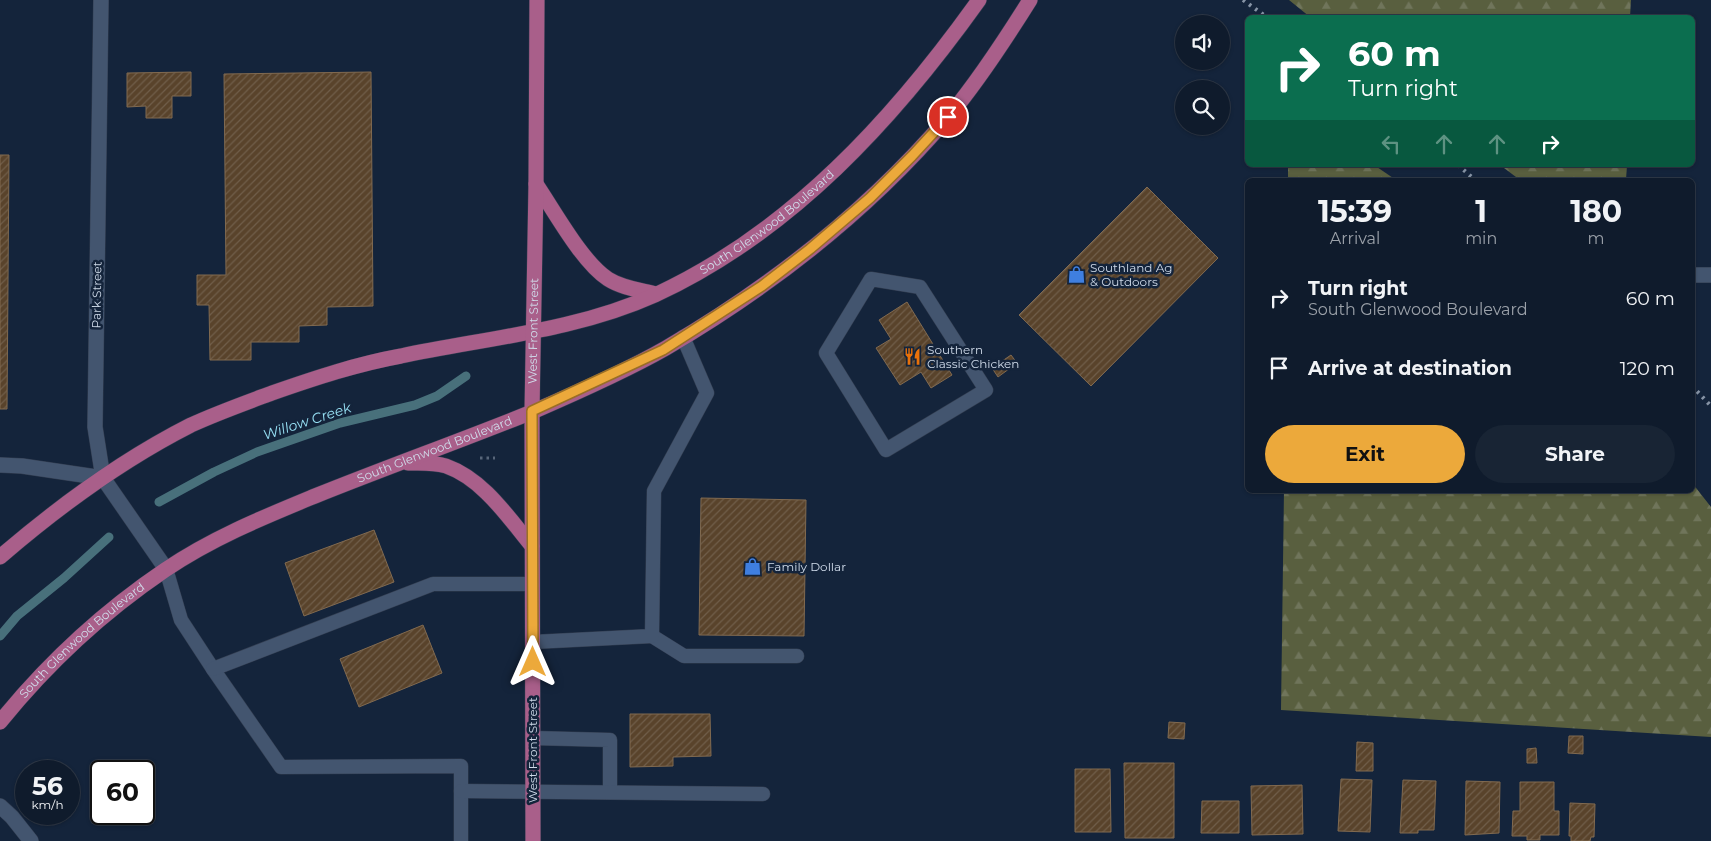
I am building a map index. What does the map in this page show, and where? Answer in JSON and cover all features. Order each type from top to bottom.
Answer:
[{"type":"main road","name":"West Front Street","points":[[533,841],[532,411],[537,0]]},
{"type":"main road","name":"South Glenwood Boulevard","points":[[0,557],[39,523],[102,478],[192,425],[239,405],[291,386],[354,367],[400,356],[533,332],[597,316],[656,294],[706,268],[756,235],[843,164],[919,80],[979,0]]},
{"type":"main road","name":"South Glenwood Boulevard","points":[[0,722],[56,659],[94,625],[166,569],[206,545],[260,518],[532,411],[613,375],[663,350],[762,286],[810,249],[870,198],[912,156],[948,117],[983,72],[1030,0]]},
{"type":"main road","points":[[536,184],[581,252],[594,268],[609,280],[656,294]]},
{"type":"main road","points":[[398,463],[426,463],[444,466],[459,472],[486,492],[532,546]]},
{"type":"street","name":"Park Street","points":[[102,0],[95,427],[102,478],[166,569]]},
{"type":"street","points":[[1695,275],[1711,275]]},
{"type":"street","points":[[0,465],[22,466],[102,478]]},
{"type":"street","points":[[0,806],[12,816],[31,841]]},
{"type":"lane","points":[[871,279],[920,287],[986,390],[886,450],[826,354],[871,279]]},
{"type":"lane","points":[[652,636],[654,490],[707,392],[683,337]]},
{"type":"lane","points":[[166,569],[181,620],[281,766],[461,766],[461,841]]},
{"type":"lane","points":[[213,669],[434,584],[532,584]]},
{"type":"lane","points":[[532,642],[652,636],[684,656],[797,656]]},
{"type":"lane","points":[[533,738],[610,740],[610,792]]},
{"type":"lane","points":[[461,791],[763,794]]},
{"type":"path","points":[[480,458],[495,458]]},
{"type":"green space","points":[[1289,0],[1631,0],[1630,15],[1308,15]]},
{"type":"green space","points":[[1288,167],[1377,167],[1393,178],[1288,178]]},
{"type":"green space","points":[[1503,167],[1627,167],[1626,178],[1517,178]]},
{"type":"green space","points":[[1695,487],[1711,507],[1711,737],[1281,710],[1284,493],[1695,493]]},
{"type":"building","points":[[191,72],[191,96],[172,96],[172,118],[146,118],[146,106],[127,107],[127,73]]},
{"type":"building","points":[[371,72],[373,306],[327,307],[327,325],[299,326],[299,342],[251,342],[251,360],[210,360],[209,305],[197,305],[197,275],[226,275],[224,74]]},
{"type":"building","points":[[0,155],[9,155],[7,409],[0,409]]},
{"type":"building","points":[[1147,187],[1218,258],[1091,386],[1019,315]]},
{"type":"building","points":[[907,302],[952,375],[931,388],[921,372],[900,385],[876,348],[891,339],[879,320]]},
{"type":"building","points":[[1011,355],[1017,363],[998,377],[992,368]]},
{"type":"building","name":"Family Dollar","points":[[701,498],[806,500],[804,636],[699,635]]},
{"type":"building","points":[[374,530],[394,582],[304,616],[285,563]]},
{"type":"building","points":[[423,625],[442,673],[359,707],[340,659]]},
{"type":"building","points":[[630,714],[710,714],[711,756],[673,757],[673,766],[630,767]]},
{"type":"building","points":[[1169,722],[1185,723],[1184,739],[1168,738]]},
{"type":"building","points":[[1569,736],[1583,736],[1583,754],[1568,753]]},
{"type":"building","points":[[1357,742],[1373,743],[1373,771],[1356,771]]},
{"type":"building","points":[[1536,748],[1537,763],[1527,763],[1527,749]]},
{"type":"building","points":[[1124,763],[1174,763],[1174,838],[1125,838]]},
{"type":"building","points":[[1075,769],[1110,769],[1111,832],[1075,832]]},
{"type":"building","points":[[1341,779],[1372,780],[1370,832],[1338,831]]},
{"type":"building","points":[[1403,780],[1436,781],[1434,830],[1418,830],[1418,833],[1400,833]]},
{"type":"building","points":[[1466,781],[1500,782],[1499,833],[1465,835]]},
{"type":"building","points":[[1520,782],[1554,782],[1554,811],[1559,811],[1559,835],[1540,835],[1540,840],[1527,840],[1527,836],[1512,836],[1513,811],[1520,811]]},
{"type":"building","points":[[1302,785],[1303,834],[1252,835],[1251,786]]},
{"type":"building","points":[[1202,801],[1239,801],[1239,833],[1201,833]]},
{"type":"building","points":[[1570,803],[1595,804],[1594,837],[1591,837],[1590,841],[1571,841],[1571,836],[1569,836]]},
{"type":"waterway","name":"Willow Creek","points":[[159,502],[214,472],[257,452],[340,423],[415,405],[437,396],[466,376]]},
{"type":"waterway","name":"Willow Creek","points":[[0,636],[17,616],[64,578],[109,537]]},
{"type":"railway","points":[[1243,0],[1264,15]]},
{"type":"railway","points":[[1460,167],[1473,178]]},
{"type":"railway","points":[[1695,389],[1711,406]]},
{"type":"place","name":"Southland Ag & Outdoors","points":[[1076,275]]},
{"type":"place","name":"Southern Classic Chicken","points":[[913,357]]},
{"type":"place","name":"Family Dollar","points":[[753,567]]},
{"type":"route","points":[[533,662],[532,411],[613,375],[663,350],[762,286],[810,249],[870,198],[948,117]]}]
